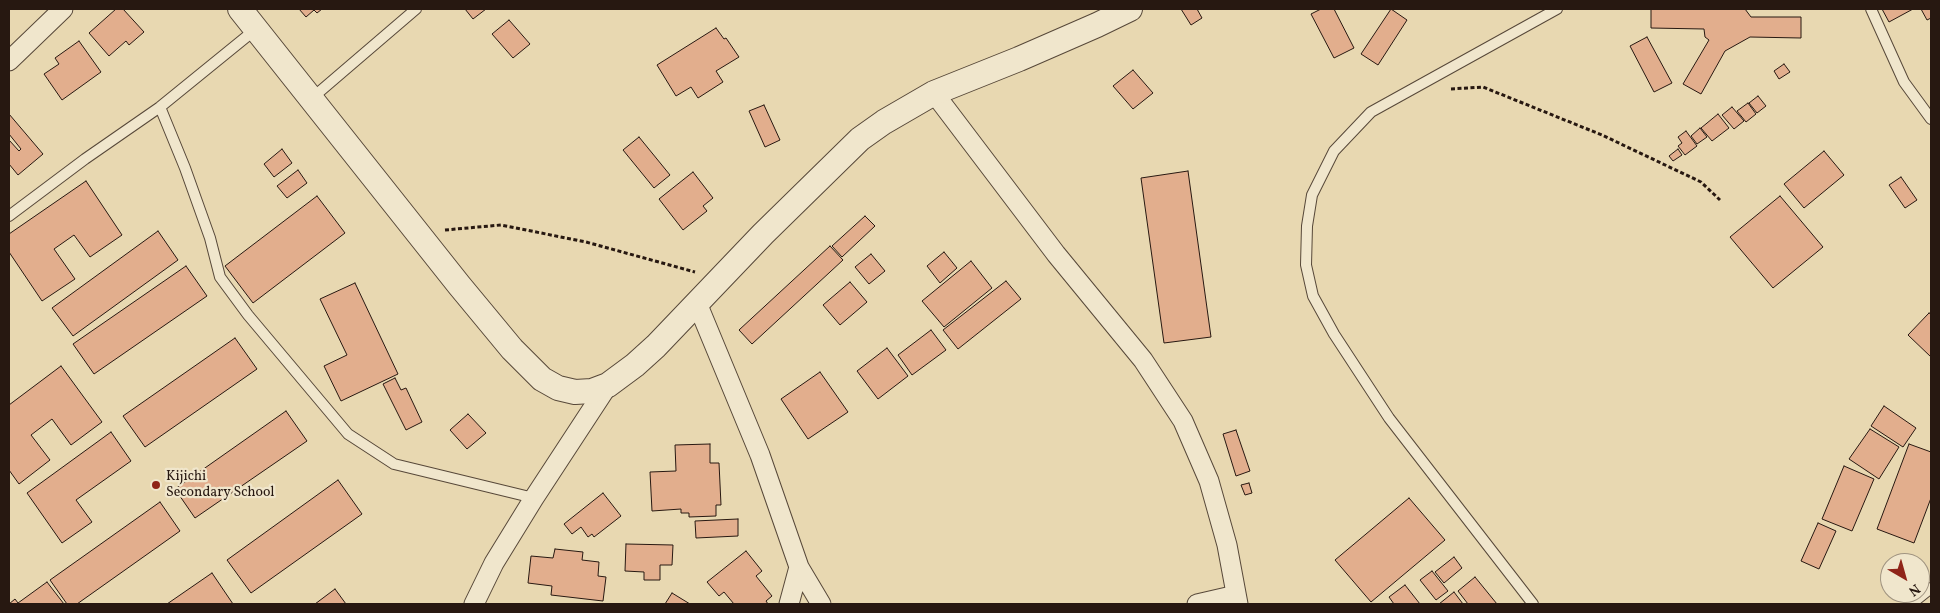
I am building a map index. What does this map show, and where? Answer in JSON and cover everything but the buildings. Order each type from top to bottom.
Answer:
[{"type":"street","points":[[9,61],[63,9]]},
{"type":"street","points":[[240,9],[512,349],[542,379],[558,388],[576,392],[592,391],[608,385],[635,365],[697,304],[763,234],[860,140],[884,122],[934,93],[1019,60],[1130,9]]},
{"type":"street","points":[[934,93],[1056,254],[1143,360],[1183,421],[1209,481],[1227,545],[1237,599],[1196,604]]},
{"type":"street","points":[[697,304],[760,455],[799,567],[821,604]]},
{"type":"street","points":[[474,604],[494,563],[608,385]]},
{"type":"street","points":[[789,604],[799,567]]},
{"type":"lane","points":[[311,99],[416,9]]},
{"type":"lane","points":[[1533,604],[1390,418],[1334,334],[1313,296],[1306,265],[1307,226],[1312,195],[1334,151],[1371,112],[1557,9]]},
{"type":"lane","points":[[1871,9],[1904,82],[1931,119]]},
{"type":"lane","points":[[9,216],[85,159],[160,107],[256,29]]},
{"type":"lane","points":[[160,107],[185,168],[210,238],[220,277],[248,315],[348,434],[394,464],[534,498]]},
{"type":"lane","points":[[1911,604],[1931,588]]},
{"type":"path","points":[[1446,89],[1483,87],[1593,131],[1701,182],[1720,200]]},
{"type":"path","points":[[420,236],[456,228],[501,225],[586,242],[720,279]]},
{"type":"place","name":"Kijichi Secondary School","points":[[156,485]]}]
